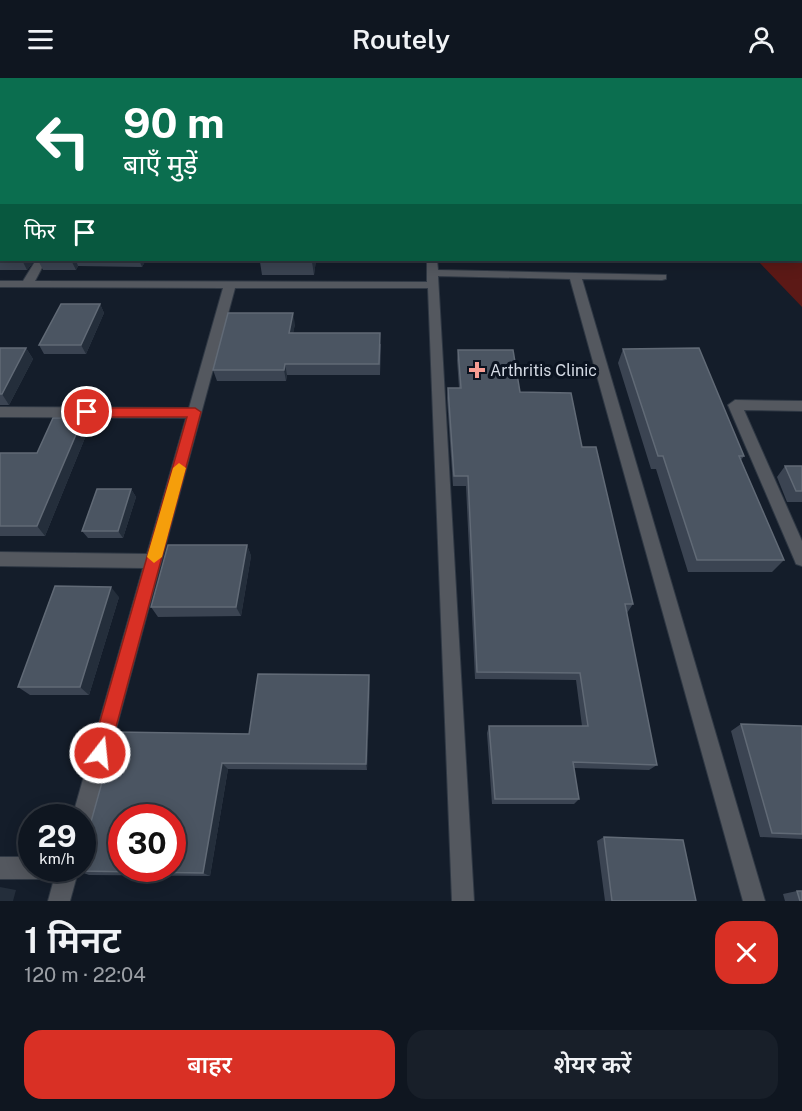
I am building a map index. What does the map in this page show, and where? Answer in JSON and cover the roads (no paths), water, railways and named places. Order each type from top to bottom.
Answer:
[{"type":"street","points":[[27,284],[40,261]]},
{"type":"street","points":[[0,284],[230,284],[433,272],[662,277]]},
{"type":"street","points":[[433,272],[463,901]]},
{"type":"street","points":[[575,275],[754,901]]},
{"type":"street","points":[[86,804],[230,284]]},
{"type":"street","points":[[802,406],[735,405],[802,559]]},
{"type":"street","points":[[0,412],[195,412]]},
{"type":"street","points":[[0,559],[153,561]]},
{"type":"street","points":[[0,868],[18,868]]},
{"type":"street","points":[[59,901],[64,882]]},
{"type":"place","name":"Arthritis Clinic","points":[[477,370]]}]
